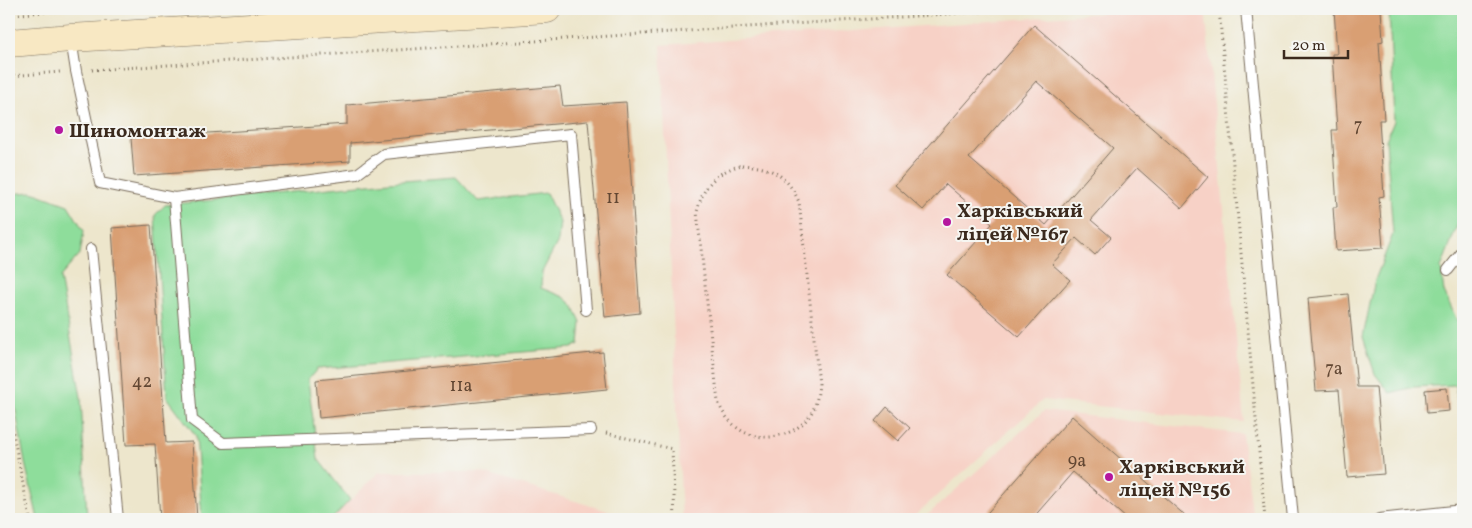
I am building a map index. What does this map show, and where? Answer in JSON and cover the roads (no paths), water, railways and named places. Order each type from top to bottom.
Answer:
[{"type":"street","points":[[9,43],[547,9]]},
{"type":"lane","points":[[1246,9],[1293,519]]},
{"type":"lane","points":[[70,38],[100,184],[174,198],[357,174],[384,154],[570,134],[586,310]]},
{"type":"lane","points":[[174,198],[192,420],[223,443],[590,430]]},
{"type":"lane","points":[[90,249],[118,519]]},
{"type":"lane","points":[[1448,270],[1463,251]]},
{"type":"lane","points":[[1379,519],[1463,510]]},
{"type":"place","name":"Шиномонтаж","points":[[59,130]]},
{"type":"place","name":"Харківський ліцей №167","points":[[947,222]]},
{"type":"place","name":"Харківський ліцей №156","points":[[1109,477]]}]
